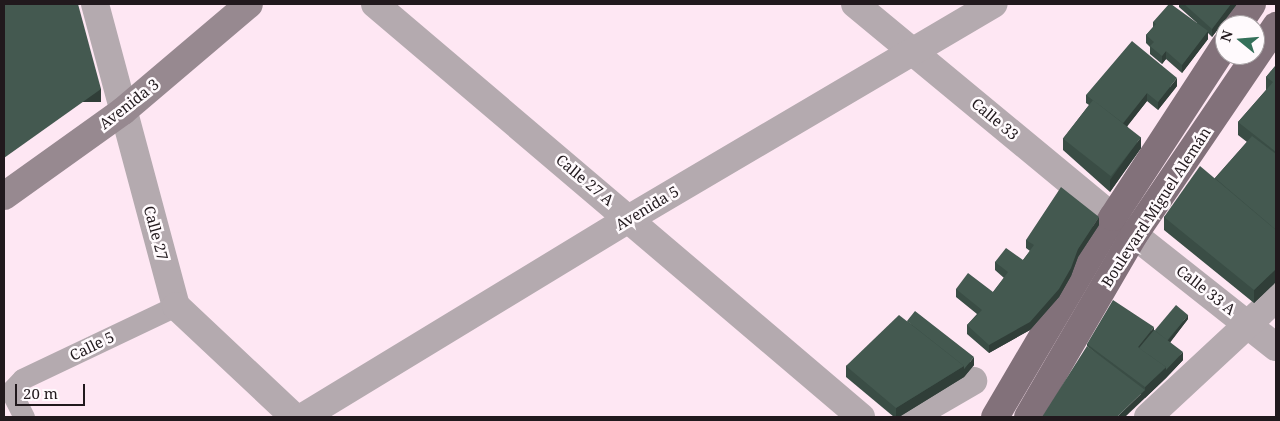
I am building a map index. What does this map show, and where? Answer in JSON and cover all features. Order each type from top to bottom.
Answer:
[{"type":"main road","name":"Avenida 3","points":[[4,196],[123,111],[249,4]]},
{"type":"main road","points":[[1245,15],[1252,4]]},
{"type":"main road","name":"Boulevard Miguel Alemán","points":[[1028,417],[1134,235],[1276,26]]},
{"type":"main road","name":"Boulevard Miguel Alemán","points":[[995,417],[1113,217],[1215,60]]},
{"type":"street","name":"Calle 27","points":[[95,4],[176,306]]},
{"type":"street","name":"Calle 27 A","points":[[375,4],[630,218],[861,417]]},
{"type":"street","name":"Calle 33","points":[[855,4],[915,51],[1134,235]]},
{"type":"street","name":"Avenida 5","points":[[303,417],[630,218],[994,4]]},
{"type":"street","name":"Calle 33 A","points":[[1134,235],[1276,347]]},
{"type":"street","points":[[1148,417],[1276,298]]},
{"type":"street","name":"Calle 5","points":[[24,417],[11,391],[22,379],[176,306]]},
{"type":"street","points":[[176,306],[294,417]]},
{"type":"street","points":[[911,417],[973,380]]},
{"type":"building","points":[[4,4],[78,4],[101,89],[4,158]]},
{"type":"building","points":[[1169,4],[1208,31],[1182,65],[1166,51],[1162,56],[1150,46],[1154,42],[1146,35],[1156,24],[1153,22]]},
{"type":"building","points":[[1184,4],[1231,4],[1223,15],[1215,15],[1215,25],[1212,29]]},
{"type":"building","points":[[1132,41],[1177,78],[1158,102],[1147,93],[1123,123],[1086,95]]},
{"type":"building","points":[[1276,65],[1276,152],[1238,122],[1273,82],[1266,77]]},
{"type":"building","points":[[1093,100],[1141,138],[1111,176],[1063,139]]},
{"type":"building","points":[[1252,136],[1276,154],[1276,230],[1215,178]]},
{"type":"building","points":[[1200,166],[1276,230],[1276,269],[1254,290],[1164,217]]},
{"type":"building","points":[[1061,187],[1099,217],[1078,249],[1071,268],[1059,289],[1030,322],[989,345],[967,325],[982,310],[956,289],[968,273],[993,292],[1008,272],[995,262],[1006,248],[1023,260],[1034,245],[1026,240]]},
{"type":"building","points":[[1113,300],[1154,327],[1138,347],[1166,367],[1145,387],[1087,344]]},
{"type":"building","points":[[1176,305],[1188,315],[1167,341],[1155,330]]},
{"type":"building","points":[[915,311],[974,357],[964,369],[964,366],[907,321]]},
{"type":"building","points":[[899,315],[964,366],[896,408],[846,366]]},
{"type":"building","points":[[1154,330],[1183,352],[1166,370],[1166,367],[1139,348]]},
{"type":"building","points":[[1087,346],[1145,390],[1117,417],[1042,417]]}]
